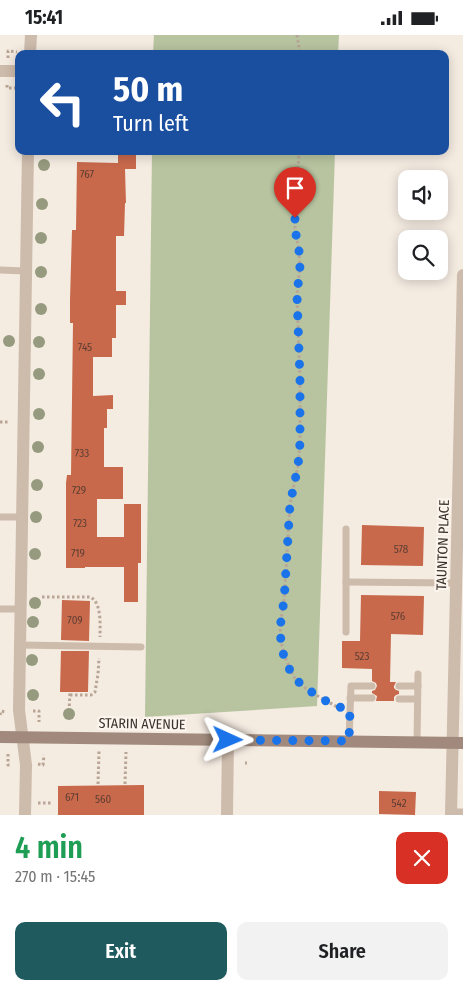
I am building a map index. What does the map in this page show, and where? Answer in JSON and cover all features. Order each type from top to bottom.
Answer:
[{"type":"street","points":[[26,50],[31,35]]},
{"type":"street","points":[[0,71],[15,71]]},
{"type":"street","points":[[25,815],[26,765],[19,710],[28,155]]},
{"type":"street","name":"TAUNTON PLACE","points":[[455,813],[458,743],[456,583],[461,465],[463,275]]},
{"type":"street","name":"STARIN AVENUE","points":[[0,737],[458,743]]},
{"type":"street","points":[[227,815],[228,740]]},
{"type":"lane","points":[[0,270],[26,271]]},
{"type":"lane","points":[[0,517],[22,517]]},
{"type":"lane","points":[[346,529],[346,632]]},
{"type":"lane","points":[[346,582],[456,583]]},
{"type":"lane","points":[[0,609],[20,609]]},
{"type":"lane","points":[[20,645],[141,647]]},
{"type":"lane","points":[[417,742],[418,674]]},
{"type":"lane","points":[[349,741],[350,686],[372,686]]},
{"type":"lane","points":[[399,686],[418,686]]},
{"type":"lane","points":[[350,698],[372,698]]},
{"type":"lane","points":[[399,699],[417,699]]},
{"type":"path","points":[[297,35],[299,50]]},
{"type":"path","points":[[8,51],[15,52]]},
{"type":"path","points":[[7,88],[15,88]]},
{"type":"path","points":[[299,155],[295,229],[300,266],[297,295],[300,443],[298,466],[290,504],[284,602],[281,618],[281,644],[291,673],[298,681],[337,707],[350,710]]},
{"type":"path","points":[[0,422],[12,422]]},
{"type":"path","points":[[42,597],[92,597],[96,602],[100,621]]},
{"type":"path","points":[[69,711],[70,693],[90,695],[95,692],[100,646]]},
{"type":"path","points":[[38,722],[39,711]]},
{"type":"path","points":[[8,754],[8,765]]},
{"type":"path","points":[[43,765],[44,755]]},
{"type":"path","points":[[125,785],[126,755]]},
{"type":"path","points":[[98,784],[99,756]]},
{"type":"path","points":[[37,803],[53,803]]},
{"type":"green space","points":[[154,35],[339,35],[338,50],[153,50]]},
{"type":"green space","points":[[152,155],[335,155],[317,706],[145,717]]},
{"type":"building","points":[[118,155],[136,155],[136,169],[125,169],[126,203],[124,236],[116,236],[116,291],[126,291],[126,305],[116,305],[116,338],[112,338],[112,357],[93,357],[93,396],[113,395],[113,409],[107,409],[107,428],[104,428],[104,467],[123,467],[123,499],[97,499],[97,537],[124,537],[124,504],[141,504],[141,563],[138,563],[138,602],[124,602],[124,567],[66,568],[66,483],[67,475],[71,475],[73,323],[70,323],[70,300],[72,230],[76,230],[77,162],[118,163]]},
{"type":"building","points":[[362,525],[424,527],[423,566],[361,565]]},
{"type":"building","points":[[361,595],[424,596],[423,635],[391,634],[390,682],[396,682],[394,688],[399,691],[399,694],[394,697],[394,701],[376,701],[377,696],[372,693],[377,686],[372,681],[372,669],[342,668],[342,641],[360,641]]},
{"type":"building","points":[[62,600],[90,601],[89,641],[61,640]]},
{"type":"building","points":[[61,651],[89,651],[88,692],[60,692]]},
{"type":"building","points":[[144,785],[144,815],[58,815],[58,786]]},
{"type":"building","points":[[379,791],[416,792],[415,815],[379,814]]},
{"type":"route","points":[[228,740],[349,741],[350,710],[337,707],[304,687],[291,673],[281,644],[281,618],[284,602],[290,504],[298,466],[300,443],[297,313],[300,266],[295,218]]}]
